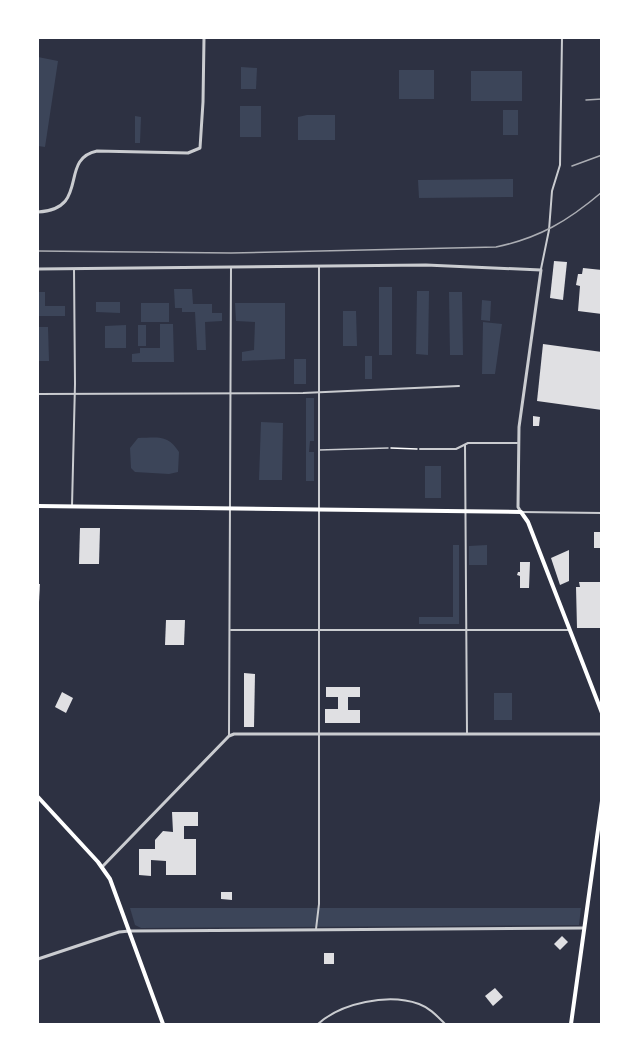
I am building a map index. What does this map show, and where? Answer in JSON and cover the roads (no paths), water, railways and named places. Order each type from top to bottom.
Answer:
[{"type":"main road","points":[[38,506],[521,512],[528,522],[602,713]]},
{"type":"main road","points":[[38,797],[102,867],[114,886],[163,1024]]},
{"type":"main road","points":[[571,1024],[602,801]]},
{"type":"street","points":[[38,212],[53,210],[65,204],[69,198],[79,162],[89,153],[97,151],[188,153],[200,148],[204,38]]},
{"type":"street","points":[[562,38],[560,165],[552,191],[549,230],[541,270],[517,443],[518,507],[521,512],[602,513]]},
{"type":"street","points":[[38,269],[426,265],[541,270]]},
{"type":"street","points":[[316,930],[319,904],[318,266]]},
{"type":"street","points":[[229,736],[231,267]]},
{"type":"street","points":[[72,507],[75,393],[74,268]]},
{"type":"street","points":[[38,394],[318,392],[459,386]]},
{"type":"street","points":[[420,449],[456,449],[468,443],[517,443]]},
{"type":"street","points":[[465,445],[467,735]]},
{"type":"street","points":[[230,630],[570,630]]},
{"type":"street","points":[[102,867],[229,736],[234,734],[602,734]]},
{"type":"street","points":[[38,959],[119,932],[130,931],[584,928]]},
{"type":"street","points":[[318,1024],[326,1017],[348,1006],[385,1000],[418,1004],[430,1010],[445,1024]]},
{"type":"lane","points":[[318,450],[388,448]]},
{"type":"railway","points":[[586,100],[602,99]]},
{"type":"railway","points":[[572,166],[602,155]]},
{"type":"railway","points":[[38,251],[231,253],[496,247],[526,239],[552,227],[577,212],[602,192]]}]
